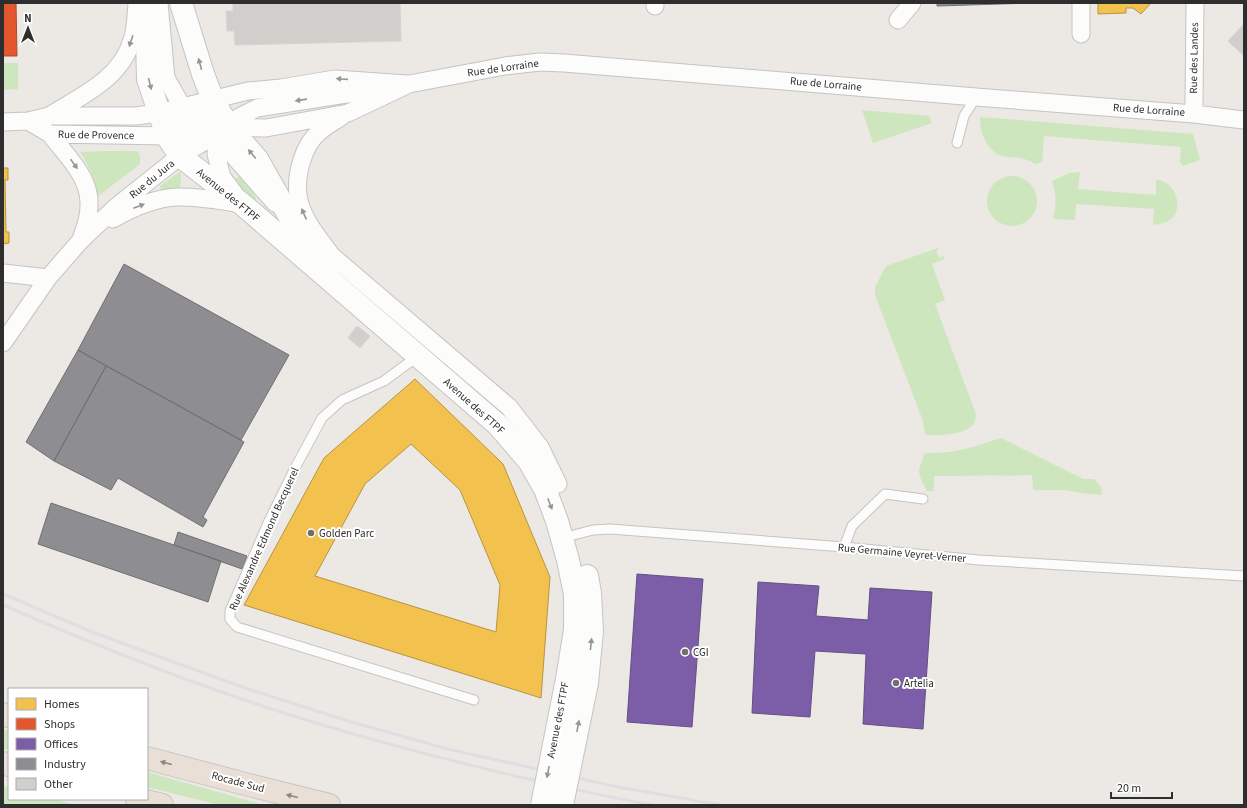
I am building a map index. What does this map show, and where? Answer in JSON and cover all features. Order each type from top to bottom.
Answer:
[{"type":"highway","name":"Rocade Sud","points":[[148,758],[329,805]]},
{"type":"highway","points":[[141,800],[162,805]]},
{"type":"street","points":[[49,116],[101,84],[120,65],[132,40],[137,3]]},
{"type":"street","name":"Avenue des FTPF","points":[[146,3],[148,79],[158,113],[167,136],[180,156],[242,204],[498,425],[530,461],[569,536]]},
{"type":"street","points":[[159,3],[166,78],[183,108],[215,135],[216,154],[222,177],[242,204]]},
{"type":"street","name":"Avenue des FTPF","points":[[181,3],[203,74],[213,100],[215,135],[257,160],[296,228],[328,264],[504,416],[537,451],[558,484],[571,514],[568,560],[575,594],[577,681],[562,805]]},
{"type":"street","points":[[898,20],[912,3]]},
{"type":"street","points":[[1080,3],[1081,34]]},
{"type":"street","name":"Rue des Landes","points":[[1194,114],[1195,3]]},
{"type":"street","name":"Rue de Lorraine","points":[[183,108],[248,91],[281,88],[335,79],[409,84],[505,66],[540,62],[587,64],[1194,114],[1244,120]]},
{"type":"street","name":"Rue de Lorraine","points":[[215,135],[266,128],[348,113],[409,84]]},
{"type":"street","name":"Rue du Jura","points":[[3,343],[48,278],[81,240],[116,207],[180,156],[215,135],[239,117],[257,108],[409,84]]},
{"type":"street","name":"Rue de Provence","points":[[3,122],[28,121],[49,116],[136,116],[183,108]]},
{"type":"street","points":[[158,113],[215,135]]},
{"type":"street","points":[[348,113],[319,132],[309,144],[298,170],[296,190],[299,203],[310,226],[332,256],[509,407],[540,447],[558,484]]},
{"type":"street","name":"Rue de Provence","points":[[28,121],[50,134],[167,136],[215,135]]},
{"type":"street","name":"Rue du Jura","points":[[50,134],[76,165],[86,186],[90,200],[90,217],[81,240]]},
{"type":"street","name":"Rue du Jura","points":[[81,240],[95,229],[125,212],[150,202],[177,197],[242,204]]},
{"type":"street","points":[[3,273],[48,278]]},
{"type":"street","name":"Avenue des FTPF","points":[[542,805],[577,681]]},
{"type":"lane","points":[[957,143],[964,116],[976,97]]},
{"type":"lane","name":"Rue Alexandre Edmond Becquerel","points":[[418,356],[384,381],[342,400],[322,418],[268,523],[230,611],[230,618],[237,627],[474,700]]},
{"type":"lane","points":[[844,547],[852,526],[885,494],[923,499]]},
{"type":"lane","name":"Rue Germaine Veyret-Verner","points":[[569,536],[593,530],[610,529],[844,547],[979,560],[1244,576]]},
{"type":"green space","points":[[3,63],[18,63],[18,89],[3,90]]},
{"type":"green space","points":[[862,110],[929,116],[932,123],[873,143]]},
{"type":"green space","points":[[980,117],[1193,134],[1200,160],[1183,166],[1180,162],[1181,147],[1044,136],[1042,162],[1036,164],[1024,159],[1002,156],[992,150],[985,140],[981,128]]},
{"type":"green space","points":[[137,151],[140,156],[140,161],[139,165],[97,197],[92,173],[80,152]]},
{"type":"green space","points":[[181,171],[180,194],[163,195],[160,186]]},
{"type":"green space","points":[[1080,172],[1078,189],[1156,195],[1156,179],[1167,184],[1173,189],[1177,202],[1176,212],[1169,220],[1153,225],[1154,209],[1076,204],[1075,220],[1053,219],[1056,200],[1052,181],[1069,173]]},
{"type":"green space","points":[[242,175],[256,200],[253,201],[231,181]]},
{"type":"green space","points":[[1007,176],[1017,176],[1030,183],[1037,196],[1037,206],[1030,219],[1017,226],[1007,226],[998,222],[991,215],[987,206],[987,196],[991,187],[998,180]]},
{"type":"green space","points":[[938,248],[939,249],[936,252],[940,258],[943,256],[945,259],[932,264],[945,300],[935,304],[976,415],[974,423],[966,430],[944,435],[925,435],[923,421],[875,295],[875,287],[886,266]]},
{"type":"green space","points":[[1001,438],[1083,479],[1094,479],[1101,487],[1102,495],[1064,490],[1033,490],[1032,475],[934,476],[934,491],[927,491],[921,480],[919,472],[925,453],[955,451]]},
{"type":"green space","points":[[3,729],[8,731],[8,750],[3,749]]},
{"type":"green space","points":[[148,772],[264,805],[219,805],[148,787]]},
{"type":"green space","points":[[3,786],[8,788],[8,800],[57,800],[76,805],[3,805]]},
{"type":"building: Homes","points":[[1098,3],[1151,3],[1141,14],[1133,8],[1126,8],[1126,13],[1098,14]]},
{"type":"building: Homes","points":[[3,168],[8,168],[8,180],[5,180],[6,232],[9,232],[9,243],[3,244]]},
{"type":"building: Homes","name":"Golden Parc","points":[[415,379],[503,464],[550,577],[541,698],[244,605],[324,458]],"holes":[[[411,444],[460,490],[500,585],[496,632],[315,576],[365,484]]]},
{"type":"building: Shops","points":[[3,3],[16,3],[17,56],[3,56]]},
{"type":"building: Offices","points":[[637,574],[703,579],[692,727],[627,722]]},
{"type":"building: Offices","name":"Artelia","points":[[758,582],[819,586],[816,616],[868,620],[870,588],[932,592],[923,729],[863,724],[866,654],[815,651],[810,717],[752,713]]},
{"type":"building: Industry","points":[[937,3],[1032,3],[937,6]]},
{"type":"building: Industry","points":[[124,264],[289,355],[241,440],[78,350]]},
{"type":"building: Industry","points":[[78,350],[106,366],[54,461],[26,442]]},
{"type":"building: Industry","points":[[106,366],[244,442],[203,517],[207,520],[203,527],[118,478],[111,490],[54,461]]},
{"type":"building: Industry","points":[[51,503],[221,561],[208,602],[38,544]]},
{"type":"building: Industry","points":[[178,532],[247,556],[242,569],[174,545]]},
{"type":"building: Other","points":[[233,3],[400,3],[401,41],[235,45],[234,31],[227,31],[226,11],[233,11]]},
{"type":"building: Other","points":[[1244,24],[1244,56],[1228,41]]},
{"type":"building: Other","points":[[357,326],[370,336],[360,348],[348,338]]},
{"type":"railway","points":[[3,594],[92,632],[245,688],[348,721],[448,749],[618,787],[721,805]]},
{"type":"railway","points":[[3,605],[92,643],[151,666],[212,689],[309,721],[377,741],[481,768],[652,805]]},
{"type":"place","name":"Golden Parc","points":[[311,533]]},
{"type":"place","name":"CGI","points":[[685,652]]},
{"type":"place","name":"Artelia","points":[[896,683]]}]
